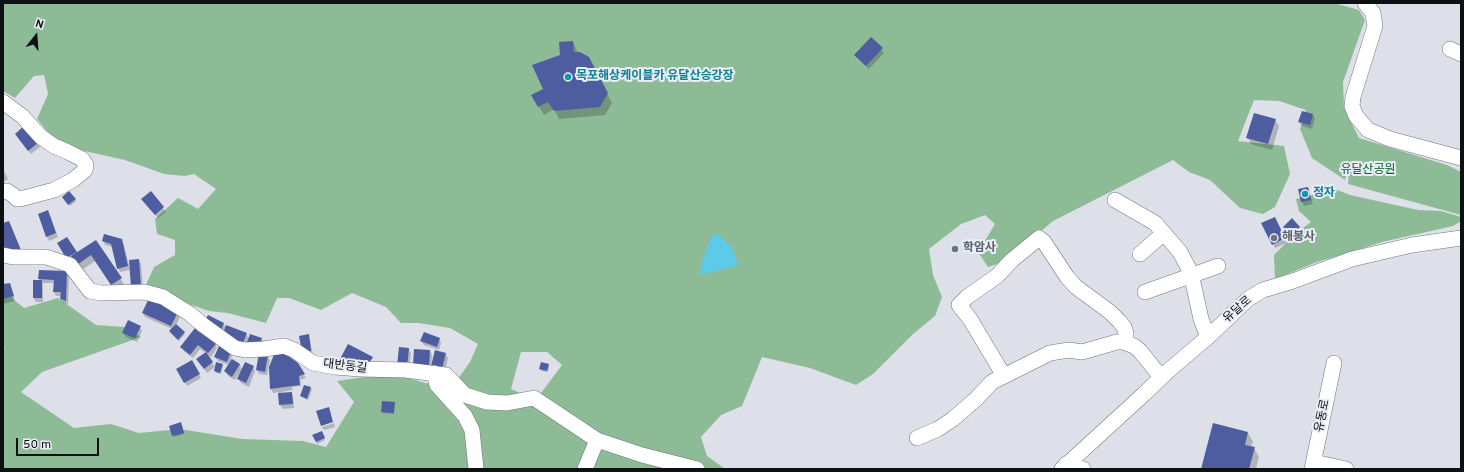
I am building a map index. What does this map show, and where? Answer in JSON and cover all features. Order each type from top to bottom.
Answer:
[{"type":"street","points":[[1364,3],[1373,13],[1375,26],[1352,97],[1352,106],[1356,116],[1368,130],[1390,139],[1461,158]]},
{"type":"street","points":[[3,102],[22,116],[41,137],[49,143],[82,159],[86,165],[85,170],[73,180],[54,190],[17,199],[7,191],[3,192]]},
{"type":"street","points":[[1115,200],[1155,223],[1180,252],[1192,276],[1201,319],[1208,337]]},
{"type":"street","points":[[1140,254],[1164,233]]},
{"type":"street","points":[[1004,376],[970,319],[959,305],[967,297],[997,276],[1012,260],[1039,238],[1044,242],[1067,277],[1076,287],[1110,312],[1119,321],[1126,333],[1126,343]]},
{"type":"street","name":"유달로","points":[[1064,467],[1161,377],[1208,337],[1237,308],[1263,290],[1293,281],[1352,259],[1412,245],[1461,238]]},
{"type":"street","name":"대반동길","points":[[3,255],[13,257],[46,257],[70,265],[90,291],[101,293],[145,292],[163,297],[190,314],[235,348],[245,350],[284,346],[294,350],[313,362],[335,367],[447,375],[465,395],[487,402],[507,403],[534,398],[597,440],[642,455],[697,469]]},
{"type":"street","points":[[1145,292],[1218,266]]},
{"type":"street","points":[[917,438],[938,429],[953,419],[976,399],[988,386],[1004,376],[1050,353],[1068,350],[1082,352],[1117,342],[1126,343],[1134,346],[1140,351],[1161,377]]},
{"type":"street","name":"유동로","points":[[1313,465],[1334,363]]},
{"type":"street","points":[[434,373],[437,386],[465,416],[472,430],[476,469]]},
{"type":"street","points":[[585,469],[597,440]]},
{"type":"street","points":[[1313,465],[1346,469]]},
{"type":"street","points":[[1064,467],[1083,469]]},
{"type":"green space","name":"유달산공원","points":[[3,3],[1334,3],[1359,10],[1365,20],[1343,82],[1344,108],[1359,138],[1447,165],[1461,172],[1461,215],[1348,184],[1350,161],[1345,180],[1312,158],[1300,129],[1306,110],[1279,101],[1254,100],[1238,141],[1284,146],[1290,174],[1275,207],[1263,214],[1240,208],[1210,180],[1189,172],[1173,160],[1053,221],[1006,261],[988,267],[978,252],[995,224],[985,215],[961,224],[929,249],[933,275],[942,297],[935,316],[913,334],[873,374],[856,385],[810,368],[762,357],[742,406],[721,415],[701,437],[707,456],[725,469],[3,469],[3,350],[5,347],[3,345],[3,281],[14,300],[24,308],[58,298],[96,325],[125,327],[141,337],[42,372],[21,392],[74,428],[111,424],[139,433],[180,429],[242,439],[303,441],[326,447],[354,402],[337,381],[391,373],[450,390],[470,362],[478,344],[450,328],[419,323],[401,323],[386,307],[352,293],[321,310],[289,298],[277,298],[266,323],[228,313],[209,311],[143,291],[154,267],[175,255],[175,240],[157,234],[155,219],[178,198],[198,209],[216,189],[194,174],[185,176],[164,174],[125,160],[75,149],[52,137],[37,119],[48,94],[44,75],[34,76],[15,98],[3,91]],"holes":[[[521,352],[547,352],[562,365],[536,400],[511,389]]]},
{"type":"green space","points":[[1325,185],[1350,195],[1418,210],[1441,211],[1461,217],[1461,221],[1453,226],[1382,242],[1317,262],[1275,279],[1274,255],[1296,233],[1311,222],[1299,211],[1296,199],[1320,193]]},
{"type":"water","points":[[715,233],[723,238],[733,250],[738,265],[700,275],[701,264],[710,240]]},
{"type":"building","points":[[871,37],[883,48],[866,66],[854,55]]},
{"type":"building","name":"목포해상케이블카 유달산승강장","points":[[573,41],[574,52],[580,52],[589,57],[608,93],[600,107],[554,111],[548,102],[538,107],[531,95],[543,89],[532,65],[560,55],[559,42]]},
{"type":"building","points":[[1302,111],[1313,114],[1310,125],[1298,122]]},
{"type":"building","points":[[1254,113],[1276,119],[1268,144],[1246,138]]},
{"type":"building","points":[[25,125],[39,142],[28,151],[15,134]]},
{"type":"building","name":"정자","points":[[1308,187],[1311,200],[1301,202],[1298,189]]},
{"type":"building","points":[[69,191],[76,199],[68,205],[62,197]]},
{"type":"building","points":[[151,191],[164,207],[155,215],[141,199]]},
{"type":"building","points":[[48,210],[56,233],[46,237],[38,214]]},
{"type":"building","points":[[1275,217],[1285,238],[1272,245],[1261,223]]},
{"type":"building","points":[[1292,218],[1300,227],[1291,235],[1283,227]]},
{"type":"building","points":[[9,221],[21,250],[7,255],[3,244],[3,223]]},
{"type":"building","points":[[104,234],[122,239],[128,266],[117,269],[111,244],[102,241]]},
{"type":"building","points":[[67,237],[77,252],[66,258],[57,243]]},
{"type":"building","points":[[96,240],[122,278],[111,285],[91,255],[77,265],[71,256]]},
{"type":"building","points":[[139,259],[141,287],[131,287],[129,260]]},
{"type":"building","points":[[39,270],[67,271],[66,301],[60,299],[61,292],[53,292],[54,280],[38,279]]},
{"type":"building","points":[[33,280],[42,280],[42,298],[33,298]]},
{"type":"building","points":[[10,283],[14,296],[3,299],[3,284]]},
{"type":"building","points":[[149,298],[178,312],[171,326],[142,313]]},
{"type":"building","points":[[208,315],[224,323],[221,330],[204,322]]},
{"type":"building","points":[[128,320],[141,326],[135,338],[122,333]]},
{"type":"building","points":[[176,324],[185,332],[178,340],[169,331]]},
{"type":"building","points":[[226,325],[247,333],[243,343],[223,334]]},
{"type":"building","points":[[195,328],[216,344],[208,353],[198,345],[190,355],[180,347]]},
{"type":"building","points":[[424,332],[440,338],[437,347],[420,341]]},
{"type":"building","points":[[250,334],[262,338],[259,346],[247,342]]},
{"type":"building","points":[[309,334],[311,351],[302,352],[299,336]]},
{"type":"building","points":[[348,344],[373,357],[368,365],[352,365],[340,359]]},
{"type":"building","points":[[219,346],[231,351],[227,362],[214,357]]},
{"type":"building","points":[[399,347],[409,348],[407,367],[397,366]]},
{"type":"building","points":[[414,349],[430,350],[429,366],[413,366]]},
{"type":"building","points":[[435,350],[446,353],[442,369],[431,366]]},
{"type":"building","points":[[206,352],[213,362],[204,369],[196,359]]},
{"type":"building","points":[[275,352],[287,355],[298,363],[305,374],[299,376],[300,385],[270,389],[269,367]]},
{"type":"building","points":[[259,353],[268,355],[265,372],[256,370]]},
{"type":"building","points":[[232,359],[240,364],[232,377],[224,371]]},
{"type":"building","points":[[192,360],[200,374],[184,383],[176,369]]},
{"type":"building","points":[[216,362],[223,364],[220,373],[214,371]]},
{"type":"building","points":[[245,362],[254,366],[246,383],[237,379]]},
{"type":"building","points":[[541,362],[549,364],[547,371],[539,369]]},
{"type":"building","points":[[304,385],[311,387],[307,399],[300,396]]},
{"type":"building","points":[[292,392],[293,404],[279,405],[278,393]]},
{"type":"building","points":[[382,401],[395,402],[394,413],[381,412]]},
{"type":"building","points":[[329,407],[333,422],[321,426],[316,411]]},
{"type":"building","points":[[181,422],[184,433],[172,436],[169,426]]},
{"type":"building","points":[[1213,423],[1248,432],[1245,445],[1255,447],[1249,469],[1201,469]]},
{"type":"building","points":[[322,431],[325,438],[316,442],[312,435]]},
{"type":"place","name":"목포해상케이블카 유달산승강장","points":[[568,77]]},
{"type":"place","name":"정자","points":[[1305,194]]},
{"type":"place","name":"해봉사","points":[[1274,238]]},
{"type":"place","name":"학암사","points":[[955,249]]}]
